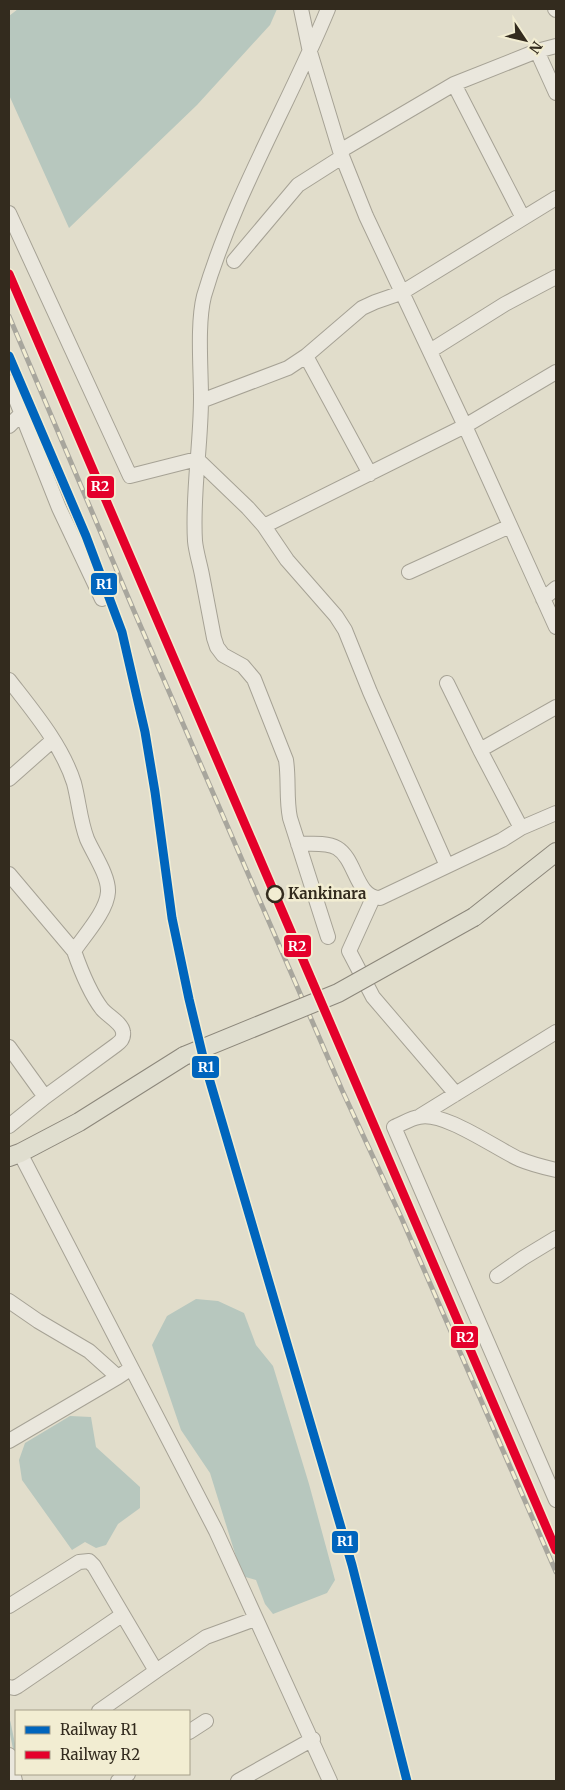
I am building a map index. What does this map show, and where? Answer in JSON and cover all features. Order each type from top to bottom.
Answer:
[{"type":"main road","points":[[14,1155],[79,1122],[184,1056],[338,993],[474,917],[556,852]]},
{"type":"street","points":[[301,9],[310,52],[341,154],[366,216],[465,426],[556,627]]},
{"type":"street","points":[[328,9],[310,52],[286,99],[251,177],[211,276],[201,314],[201,401],[195,515],[195,543],[214,638],[223,655],[248,671],[258,687],[286,760],[288,770],[288,808],[328,938]]},
{"type":"street","points":[[234,261],[294,190],[341,154],[454,84],[537,51],[556,46]]},
{"type":"street","points":[[537,51],[556,93]]},
{"type":"street","points":[[454,84],[523,218]]},
{"type":"street","points":[[201,401],[288,368],[306,356],[362,308],[401,293],[556,198]]},
{"type":"street","points":[[9,213],[130,476],[197,459]]},
{"type":"street","points":[[430,351],[510,301],[556,278]]},
{"type":"street","points":[[306,356],[370,474]]},
{"type":"street","points":[[264,526],[465,426],[556,372]]},
{"type":"street","points":[[9,382],[59,508],[102,599]]},
{"type":"street","points":[[9,426],[21,414]]},
{"type":"street","points":[[197,459],[264,526],[287,560],[336,616],[345,630],[370,692],[447,866]]},
{"type":"street","points":[[409,572],[510,526]]},
{"type":"street","points":[[543,599],[556,588]]},
{"type":"street","points":[[9,680],[53,740],[66,764],[74,783],[82,824],[106,879],[108,890],[102,909],[74,951]]},
{"type":"street","points":[[447,683],[521,828]]},
{"type":"street","points":[[480,750],[556,707]]},
{"type":"street","points":[[9,779],[53,740]]},
{"type":"street","points":[[298,844],[335,846],[346,856],[366,893],[373,898],[380,898],[502,840],[521,828],[556,813]]},
{"type":"street","points":[[9,874],[74,951],[95,998],[124,1034],[122,1040],[116,1045],[9,1126]]},
{"type":"street","points":[[373,898],[349,951],[373,997],[456,1094]]},
{"type":"street","points":[[556,1032],[420,1116],[394,1127],[551,1470],[556,1500]]},
{"type":"street","points":[[9,1047],[45,1097]]},
{"type":"street","points":[[420,1116],[434,1117],[447,1121],[517,1158],[534,1165],[556,1170]]},
{"type":"street","points":[[14,1155],[216,1531],[330,1781]]},
{"type":"street","points":[[497,1276],[556,1238]]},
{"type":"street","points":[[9,1301],[38,1321],[89,1351],[118,1377]]},
{"type":"street","points":[[9,1441],[130,1369]]},
{"type":"street","points":[[9,1606],[79,1562],[90,1561],[156,1671]]},
{"type":"street","points":[[9,1687],[14,1688],[18,1686],[122,1615]]},
{"type":"street","points":[[101,1710],[206,1637],[255,1620]]},
{"type":"street","points":[[190,1731],[206,1721]]},
{"type":"street","points":[[238,1781],[312,1740]]},
{"type":"street","points":[[9,1755],[15,1774]]},
{"type":"shaded area","points":[[18,9],[277,9],[270,25],[197,105],[69,228],[9,95],[9,16]]},
{"type":"shaded area","points":[[196,1299],[218,1301],[244,1313],[256,1345],[273,1366],[309,1484],[335,1580],[327,1593],[273,1614],[265,1604],[256,1580],[242,1576],[210,1473],[181,1430],[152,1345],[167,1316]]},
{"type":"shaded area","points":[[70,1416],[91,1417],[96,1447],[140,1487],[140,1508],[118,1524],[106,1545],[96,1548],[85,1542],[72,1550],[22,1480],[19,1460],[25,1443]]},
{"type":"waterway","points":[[9,1722],[15,1751]]},
{"type":"railway","points":[[9,316],[134,611],[342,1090],[401,1217],[556,1572]]},
{"type":"railway","points":[[9,356],[86,536],[122,632],[145,732],[172,918],[204,1061],[352,1565],[407,1781]]},
{"type":"rail line","name":"R2","points":[[9,274],[556,1550]]},
{"type":"rail line","name":"R1","points":[[9,356],[86,536],[122,632],[145,732],[172,918],[204,1061],[352,1565],[407,1781]]},
{"type":"place","name":"Kankinara","points":[[275,894]]}]
